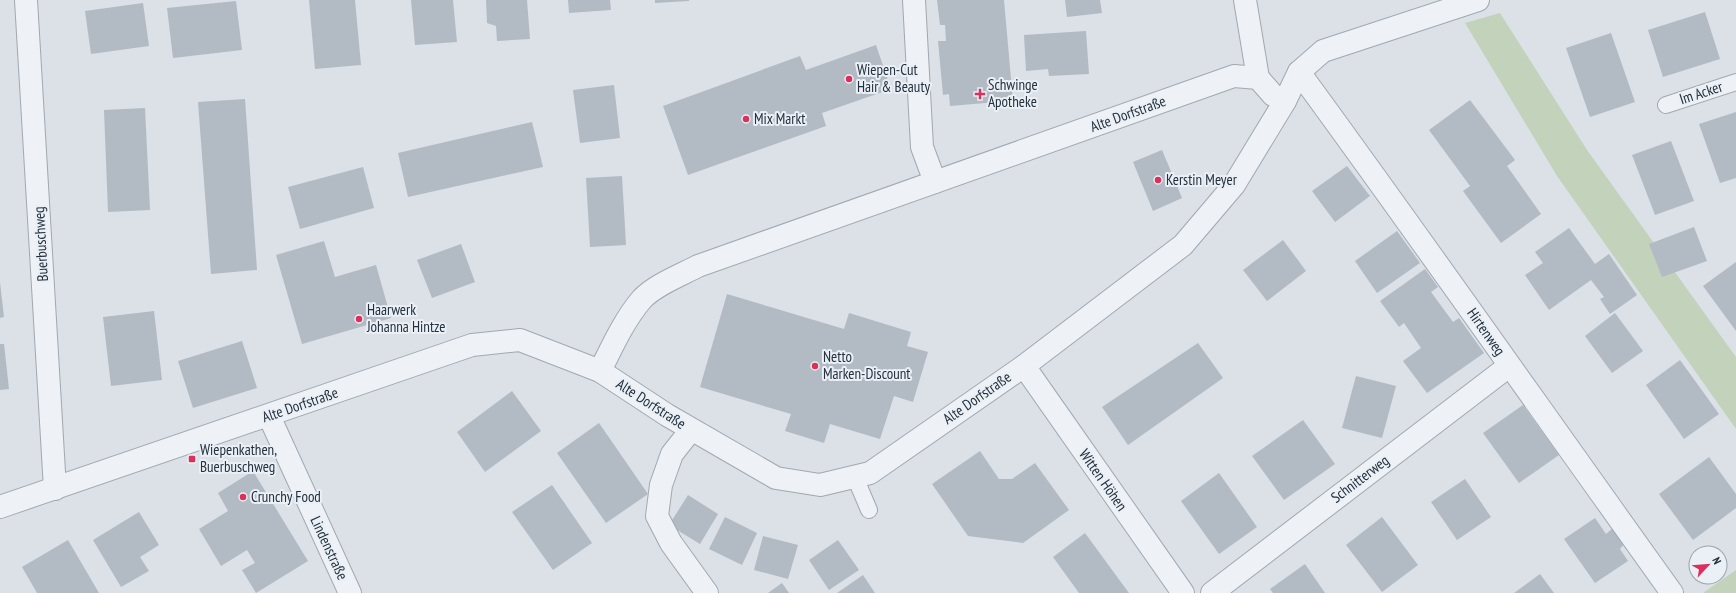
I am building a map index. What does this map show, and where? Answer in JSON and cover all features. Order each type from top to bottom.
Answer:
[{"type":"street","name":"Buerbuschweg","points":[[26,0],[55,489]]},
{"type":"street","points":[[914,0],[922,147],[935,182]]},
{"type":"street","points":[[1245,0],[1258,78],[1273,95],[1285,101]]},
{"type":"street","name":"Alte Dorfstraße","points":[[0,507],[269,416],[472,345],[520,340],[600,371],[691,430],[776,478],[820,485],[870,473],[1024,366],[1183,245],[1234,185],[1285,101],[1299,72],[1323,51],[1478,0]]},
{"type":"street","name":"Hirtenweg","points":[[1299,72],[1404,216],[1509,366],[1672,593]]},
{"type":"street","name":"Alte Dorfstraße","points":[[600,371],[622,328],[642,299],[654,290],[698,266],[1234,76],[1258,78]]},
{"type":"street","name":"Witten Höhen","points":[[1024,366],[1183,593]]},
{"type":"street","name":"Schnitterweg","points":[[1212,593],[1509,366]]},
{"type":"street","name":"Lindenstraße","points":[[269,416],[350,593]]},
{"type":"street","points":[[691,430],[672,454],[661,485],[657,516],[671,543],[707,593]]},
{"type":"lane","name":"Im Acker","points":[[1666,105],[1736,82]]},
{"type":"lane","points":[[855,477],[869,510]]},
{"type":"green space","points":[[1500,13],[1587,150],[1736,357],[1736,429],[1557,176],[1465,23]]},
{"type":"green space","points":[[1736,570],[1736,593],[1703,593],[1714,585],[1728,585],[1728,576]]},
{"type":"building","points":[[309,0],[355,0],[361,65],[315,69]]},
{"type":"building","points":[[411,0],[453,0],[457,42],[415,45]]},
{"type":"building","points":[[486,0],[527,0],[530,39],[497,41],[496,26],[487,23]]},
{"type":"building","points":[[568,0],[610,0],[611,10],[569,13]]},
{"type":"building","points":[[655,0],[689,0],[689,1],[655,3]]},
{"type":"building","points":[[937,0],[1004,0],[1013,101],[998,108],[997,102],[950,106],[949,94],[943,95],[938,41],[946,41],[945,25],[940,25]]},
{"type":"building","points":[[1065,0],[1100,0],[1102,13],[1067,17]]},
{"type":"building","points":[[236,1],[242,50],[173,58],[167,8]]},
{"type":"building","points":[[143,3],[149,46],[91,54],[85,11]]},
{"type":"building","points":[[1705,12],[1720,59],[1663,77],[1648,30]]},
{"type":"building","points":[[1086,31],[1089,74],[1049,76],[1048,69],[1026,71],[1024,35]]},
{"type":"building","points":[[1611,33],[1635,102],[1590,117],[1566,48]]},
{"type":"building","name":"Mix Markt","points":[[876,45],[891,89],[822,113],[826,126],[688,175],[663,106],[800,56],[806,70]]},
{"type":"building","points":[[614,85],[620,138],[580,143],[573,90]]},
{"type":"building","points":[[245,99],[257,270],[211,274],[198,102]]},
{"type":"building","points":[[1470,100],[1515,160],[1507,166],[1541,214],[1501,243],[1463,191],[1470,186],[1429,130]]},
{"type":"building","points":[[145,108],[150,210],[108,212],[104,110]]},
{"type":"building","points":[[1736,112],[1736,178],[1720,183],[1699,124]]},
{"type":"building","points":[[532,122],[543,167],[408,197],[398,153]]},
{"type":"building","points":[[1671,141],[1694,201],[1655,215],[1632,155]]},
{"type":"building","name":"Kerstin Meyer","points":[[1162,150],[1182,198],[1153,211],[1133,162]]},
{"type":"building","points":[[1347,166],[1370,196],[1335,222],[1312,191]]},
{"type":"building","points":[[363,167],[374,208],[300,229],[288,187]]},
{"type":"building","points":[[622,176],[626,245],[590,247],[586,178]]},
{"type":"building","points":[[1694,227],[1707,261],[1662,277],[1649,244]]},
{"type":"building","points":[[1569,228],[1595,264],[1609,254],[1637,295],[1610,314],[1600,299],[1604,297],[1591,280],[1549,310],[1525,275],[1543,263],[1535,252]]},
{"type":"building","points":[[1397,231],[1420,263],[1377,293],[1355,261]]},
{"type":"building","points":[[1283,240],[1306,271],[1267,301],[1243,270]]},
{"type":"building","points":[[324,241],[335,277],[376,265],[391,318],[302,344],[276,255]]},
{"type":"building","points":[[461,244],[475,282],[432,298],[417,260]]},
{"type":"building","points":[[1736,262],[1736,331],[1703,286]]},
{"type":"building","points":[[1425,269],[1438,287],[1431,292],[1453,322],[1459,318],[1484,353],[1427,393],[1403,361],[1421,348],[1404,323],[1399,327],[1380,301]]},
{"type":"building","points":[[0,282],[4,317],[0,318]]},
{"type":"building","name":"Netto Marken-Discount","points":[[727,294],[844,329],[849,313],[911,332],[907,346],[928,352],[913,402],[894,396],[880,439],[830,424],[824,443],[785,431],[791,414],[700,387]]},
{"type":"building","points":[[154,311],[162,380],[111,386],[103,317]]},
{"type":"building","points":[[1615,313],[1643,351],[1612,373],[1585,336]]},
{"type":"building","points":[[242,341],[257,388],[193,408],[178,361]]},
{"type":"building","points":[[1198,343],[1223,378],[1128,445],[1102,407]]},
{"type":"building","points":[[0,344],[4,344],[9,389],[0,390]]},
{"type":"building","points":[[1680,360],[1719,414],[1684,439],[1646,385]]},
{"type":"building","points":[[1356,376],[1396,386],[1382,438],[1342,428]]},
{"type":"building","points":[[512,391],[541,431],[485,472],[457,432]]},
{"type":"building","points":[[1523,405],[1559,455],[1519,483],[1483,433]]},
{"type":"building","points":[[1303,420],[1335,464],[1284,500],[1252,456]]},
{"type":"building","points":[[599,423],[648,494],[606,523],[557,453]]},
{"type":"building","points":[[980,451],[999,479],[1012,479],[1035,463],[1069,510],[1023,543],[968,536],[932,484]]},
{"type":"building","points":[[1709,457],[1736,494],[1736,508],[1693,540],[1659,494]]},
{"type":"building","points":[[253,471],[308,561],[256,593],[242,570],[255,563],[247,550],[221,566],[199,529],[228,511],[218,493]]},
{"type":"building","points":[[1219,473],[1257,527],[1219,554],[1181,501]]},
{"type":"building","points":[[1465,479],[1491,517],[1457,540],[1431,502]]},
{"type":"building","points":[[552,485],[592,543],[553,570],[512,512]]},
{"type":"building","points":[[688,495],[718,514],[700,544],[669,525]]},
{"type":"building","points":[[139,512],[159,545],[140,557],[149,571],[121,587],[93,540]]},
{"type":"building","points":[[725,517],[757,533],[742,565],[709,549]]},
{"type":"building","points":[[1382,517],[1418,565],[1382,592],[1346,545]]},
{"type":"building","points":[[1595,518],[1606,534],[1613,528],[1624,544],[1620,549],[1628,561],[1595,583],[1564,539]]},
{"type":"building","points":[[1085,533],[1129,593],[1079,593],[1053,557]]},
{"type":"building","points":[[763,536],[798,545],[788,579],[754,570]]},
{"type":"building","points":[[68,540],[99,593],[37,593],[22,567]]},
{"type":"building","points":[[838,540],[859,570],[829,590],[809,560]]},
{"type":"building","points":[[1305,564],[1325,593],[1273,593],[1270,589]]},
{"type":"building","points":[[1540,574],[1554,593],[1514,593]]},
{"type":"building","points":[[863,575],[875,593],[837,593]]},
{"type":"building","points":[[782,583],[789,593],[768,593]]},
{"type":"place","name":"Wiepen-Cut Hair & Beauty","points":[[849,79]]},
{"type":"place","name":"Schwinge Apotheke","points":[[980,94]]},
{"type":"place","name":"Mix Markt","points":[[746,119]]},
{"type":"place","name":"Kerstin Meyer","points":[[1158,180]]},
{"type":"place","name":"Haarwerk Johanna Hintze","points":[[359,319]]},
{"type":"place","name":"Netto Marken-Discount","points":[[815,366]]},
{"type":"place","name":"Wiepenkathen, Buerbuschweg","points":[[192,459]]},
{"type":"place","name":"Crunchy Food","points":[[243,497]]}]
